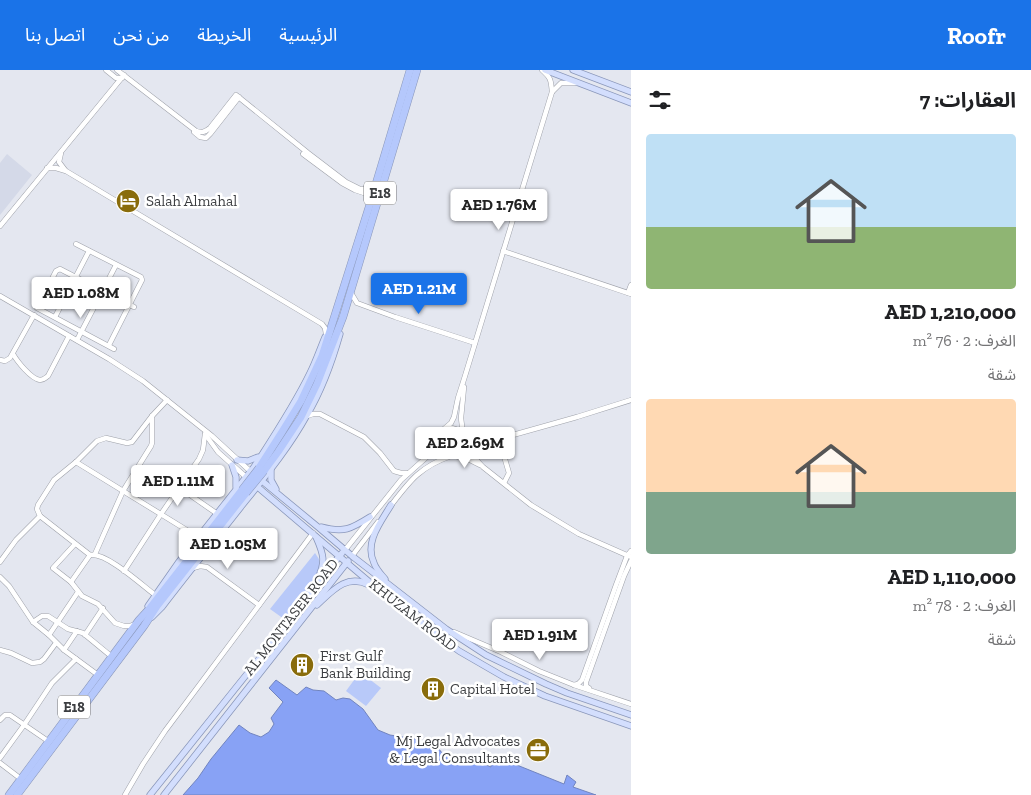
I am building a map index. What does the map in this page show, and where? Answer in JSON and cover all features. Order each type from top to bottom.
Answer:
[{"type":"highway","name":"E18","points":[[261,469],[312,380],[322,356],[410,70]]},
{"type":"highway","name":"E18","points":[[9,795],[137,622],[293,430],[304,411],[317,384],[346,309],[417,70]]},
{"type":"highway","name":"E18","points":[[17,795],[242,493]]},
{"type":"main road","points":[[543,70],[631,103]]},
{"type":"main road","points":[[573,70],[631,92]]},
{"type":"main road","points":[[144,626],[162,607],[191,570],[242,493],[246,477],[262,454],[311,371],[335,314]]},
{"type":"main road","points":[[137,622],[216,513],[242,493],[257,486],[294,436],[307,416],[329,367],[343,317]]},
{"type":"main road","points":[[237,460],[248,461],[262,454]]},
{"type":"main road","points":[[232,465],[242,493]]},
{"type":"main road","points":[[271,467],[271,480],[280,495]]},
{"type":"main road","name":"KHUZAM ROAD","points":[[250,471],[352,556],[446,629],[486,654],[546,684],[631,715]]},
{"type":"main road","name":"KHUZAM ROAD","points":[[246,477],[380,591],[457,650],[504,677],[545,696],[631,726]]},
{"type":"main road","points":[[242,493],[261,495],[272,499]]},
{"type":"main road","points":[[389,585],[374,565],[370,549],[372,537],[392,505]]},
{"type":"main road","points":[[318,527],[335,530],[347,529],[370,517]]},
{"type":"main road","points":[[312,590],[322,569],[323,559],[321,549],[314,534]]},
{"type":"main road","name":"AL MONTASER ROAD","points":[[150,795],[345,550]]},
{"type":"main road","name":"AL MONTASER ROAD","points":[[164,795],[352,556]]},
{"type":"main road","points":[[303,618],[335,587],[345,583],[352,581],[363,582],[380,591]]},
{"type":"main road","points":[[457,650],[463,644],[478,653],[486,654]]},
{"type":"street","points":[[106,70],[114,76],[122,76]]},
{"type":"street","points":[[118,70],[122,76],[203,138],[210,134],[237,98]]},
{"type":"street","points":[[543,70],[550,77],[552,92],[464,376],[454,417],[451,423],[438,435],[436,443],[443,454],[466,458],[483,467],[531,505],[572,530],[629,556]]},
{"type":"street","points":[[0,226],[122,76]]},
{"type":"street","points":[[552,92],[561,83],[582,84]]},
{"type":"street","points":[[237,98],[346,182],[360,188],[372,189]]},
{"type":"street","points":[[237,98],[305,155],[342,183],[354,190],[370,195]]},
{"type":"street","points":[[63,148],[59,162],[66,171]]},
{"type":"street","points":[[47,168],[66,171],[320,323],[325,328],[326,334]]},
{"type":"street","points":[[76,244],[140,277],[142,280],[132,306],[109,345]]},
{"type":"street","points":[[55,317],[89,251]]},
{"type":"street","points":[[503,251],[630,294],[631,286]]},
{"type":"street","points":[[77,340],[116,265]]},
{"type":"street","points":[[114,348],[37,308],[56,271],[60,269],[132,306]]},
{"type":"street","points":[[351,293],[357,303],[475,343]]},
{"type":"street","points":[[0,296],[128,370],[168,400],[250,471]]},
{"type":"street","points":[[346,309],[357,303]]},
{"type":"street","points":[[320,323],[326,322],[335,314]]},
{"type":"street","points":[[0,360],[7,361],[10,358],[34,316]]},
{"type":"street","points":[[12,354],[37,379],[43,379],[48,376],[69,336]]},
{"type":"street","points":[[452,456],[460,452],[462,448],[461,418],[464,376]]},
{"type":"street","points":[[155,595],[124,571],[100,556],[92,554],[75,544],[40,516],[38,508],[52,483],[97,441],[106,438],[127,443],[132,442],[152,416],[168,400]]},
{"type":"street","points":[[504,483],[509,473],[499,439],[631,400]]},
{"type":"street","points":[[314,401],[316,409],[320,414],[364,437],[374,446],[394,471],[401,473],[409,472]]},
{"type":"street","points":[[307,416],[320,414]]},
{"type":"street","points":[[71,582],[92,554],[122,490],[151,446],[152,416]]},
{"type":"street","points":[[444,429],[452,428],[460,432],[470,453],[483,467]]},
{"type":"street","points":[[204,432],[215,449],[246,477]]},
{"type":"street","points":[[124,571],[201,456],[204,432]]},
{"type":"street","name":"AL MONTASER ROAD","points":[[345,550],[370,517],[409,472],[429,455],[436,443]]},
{"type":"street","name":"AL MONTASER ROAD","points":[[352,556],[415,475],[430,464],[452,456]]},
{"type":"street","points":[[76,462],[198,537]]},
{"type":"street","points":[[180,488],[216,513]]},
{"type":"street","points":[[0,562],[16,540],[40,516]]},
{"type":"street","points":[[125,795],[165,731],[314,534]]},
{"type":"street","points":[[75,544],[52,568],[71,582],[82,596],[103,608],[112,620],[124,626],[130,626],[137,622]]},
{"type":"street","points":[[574,685],[582,680],[631,550]]},
{"type":"street","points":[[590,689],[586,686],[586,682],[631,561]]},
{"type":"street","points":[[191,570],[197,566],[207,568],[259,605]]},
{"type":"street","points":[[0,578],[9,586],[34,622],[64,650],[98,675]]},
{"type":"street","points":[[49,635],[78,592]]},
{"type":"street","points":[[85,634],[103,608]]},
{"type":"street","points":[[34,622],[45,616],[68,629],[85,634],[111,656]]},
{"type":"street","points":[[124,626],[127,636]]},
{"type":"street","points":[[446,629],[501,652],[539,671],[631,704]]},
{"type":"street","points":[[64,650],[77,631]]},
{"type":"street","points":[[0,650],[32,663],[40,662],[56,643]]},
{"type":"street","points":[[0,758],[52,683],[76,659]]},
{"type":"street","points":[[0,720],[7,714],[48,742]]},
{"type":"street","points":[[0,763],[21,779]]},
{"type":"shaded area","points":[[7,154],[32,175],[0,215],[0,163]]},
{"type":"shaded area","points":[[450,431],[458,434],[461,442],[458,450],[450,453],[442,450],[439,442],[442,434]]},
{"type":"shaded area","points":[[315,553],[320,564],[317,576],[284,619],[270,609]]},
{"type":"shaded area","points":[[360,672],[381,688],[366,706],[346,691]]},
{"type":"water","points":[[276,680],[297,695],[306,687],[324,691],[336,700],[350,699],[363,709],[378,730],[390,735],[415,739],[438,747],[441,752],[454,756],[463,758],[476,756],[479,762],[491,767],[491,765],[502,759],[564,784],[567,775],[576,782],[573,787],[596,795],[183,795],[239,725],[250,733],[261,737],[269,732],[274,724],[271,718],[283,702],[269,688]]},
{"type":"place","name":"Salah Almahal","points":[[128,201]]},
{"type":"place","name":"First Gulf Bank Building","points":[[302,665]]},
{"type":"place","name":"Capital Hotel","points":[[433,689]]},
{"type":"place","name":"Mj Legal Advocates & Legal Consultants","points":[[538,750]]}]
